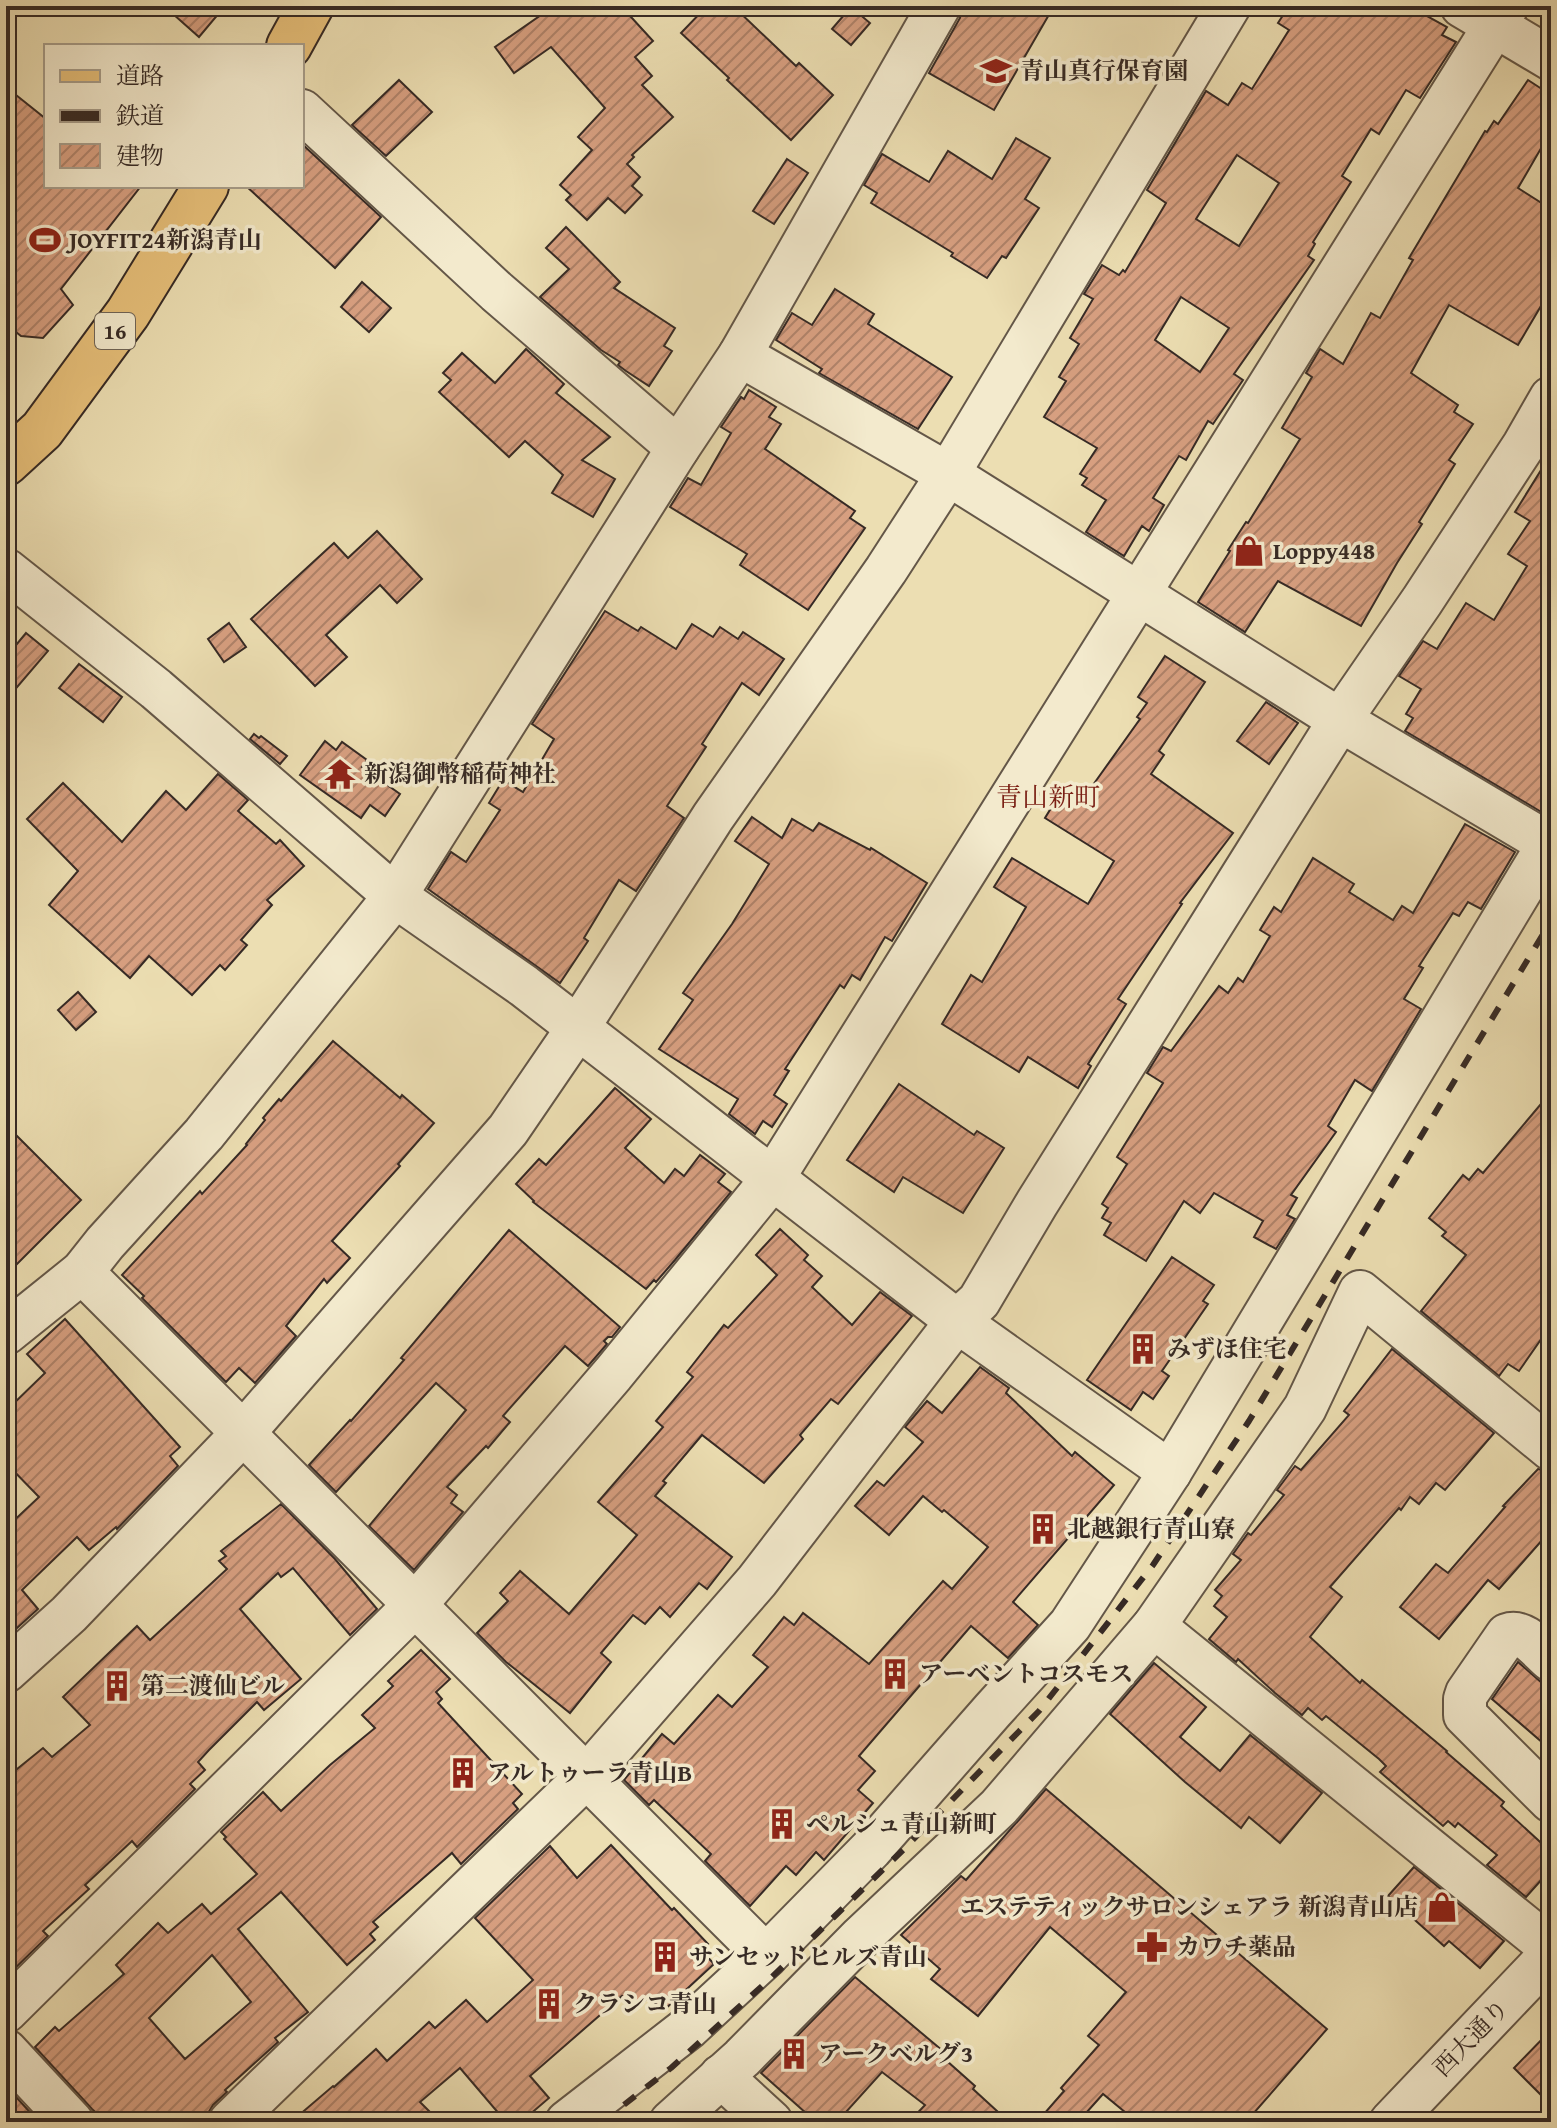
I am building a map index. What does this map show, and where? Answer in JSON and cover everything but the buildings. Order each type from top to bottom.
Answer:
[{"type":"main road","points":[[290,44],[311,6]]},
{"type":"main road","name":"16","points":[[6,463],[42,430],[128,313],[205,188]]},
{"type":"street","points":[[6,1333],[82,1272],[204,1134],[395,896],[740,355],[939,6]]},
{"type":"street","points":[[6,1671],[69,1614],[244,1432],[508,1130],[713,817],[886,570],[948,474],[1229,6]]},
{"type":"street","points":[[6,2011],[415,1605],[613,1374],[773,1178],[1139,594],[1488,12],[1551,59]]},
{"type":"street","points":[[304,113],[497,292],[678,448]]},
{"type":"street","points":[[567,2122],[688,2028],[766,1956],[871,1849],[1070,1625],[1170,1472],[1550,842],[1340,720],[948,474],[740,355]]},
{"type":"street","points":[[230,2122],[586,1777],[757,1581],[957,1321],[979,1301],[1037,1203],[1340,720],[1431,588],[1551,398]]},
{"type":"street","points":[[6,570],[156,689],[395,896],[524,986],[957,1321],[1170,1472]]},
{"type":"street","points":[[82,1272],[766,1956]]},
{"type":"street","points":[[671,2122],[999,1807],[1154,1626],[1305,1408],[1360,1292],[1551,1449]]},
{"type":"street","points":[[1154,1626],[1551,1951]]},
{"type":"street","points":[[1551,1660],[1522,1635],[1514,1632],[1507,1635],[1467,1693],[1464,1704],[1465,1715],[1551,1801]]},
{"type":"street","name":"西大通り","points":[[1397,2120],[1551,1951]]},
{"type":"street","points":[[6,2051],[72,2122]]},
{"type":"street","points":[[721,2076],[771,2122]]},
{"type":"railway","points":[[602,2122],[671,2068],[771,1978],[903,1850],[1039,1711],[1153,1565],[1249,1421],[1551,921]]},
{"type":"place","name":"青山真行保育園","points":[[996,71]]},
{"type":"place","name":"JOYFIT24新潟青山","points":[[45,240]]},
{"type":"place","name":"Loppy448","points":[[1249,551]]},
{"type":"place","name":"新潟御幣稲荷神社","points":[[340,774]]},
{"type":"place","name":"みずほ住宅","points":[[1143,1349]]},
{"type":"place","name":"北越銀行青山寮","points":[[1043,1529]]},
{"type":"place","name":"アーベントコスモス","points":[[895,1674]]},
{"type":"place","name":"第二渡仙ビル","points":[[117,1686]]},
{"type":"place","name":"アルトゥーラ青山B","points":[[463,1773]]},
{"type":"place","name":"ペルシュ青山新町","points":[[782,1824]]},
{"type":"place","name":"エステティックサロンシェアラ 新潟青山店","points":[[1442,1907]]},
{"type":"place","name":"カワチ薬品","points":[[1152,1947]]},
{"type":"place","name":"サンセットヒルズ青山","points":[[665,1957]]},
{"type":"place","name":"クラシコ青山","points":[[549,2004]]},
{"type":"place","name":"アークベルグ3","points":[[794,2054]]},
{"type":"district","name":"青山新町","points":[[1048,797]]}]
